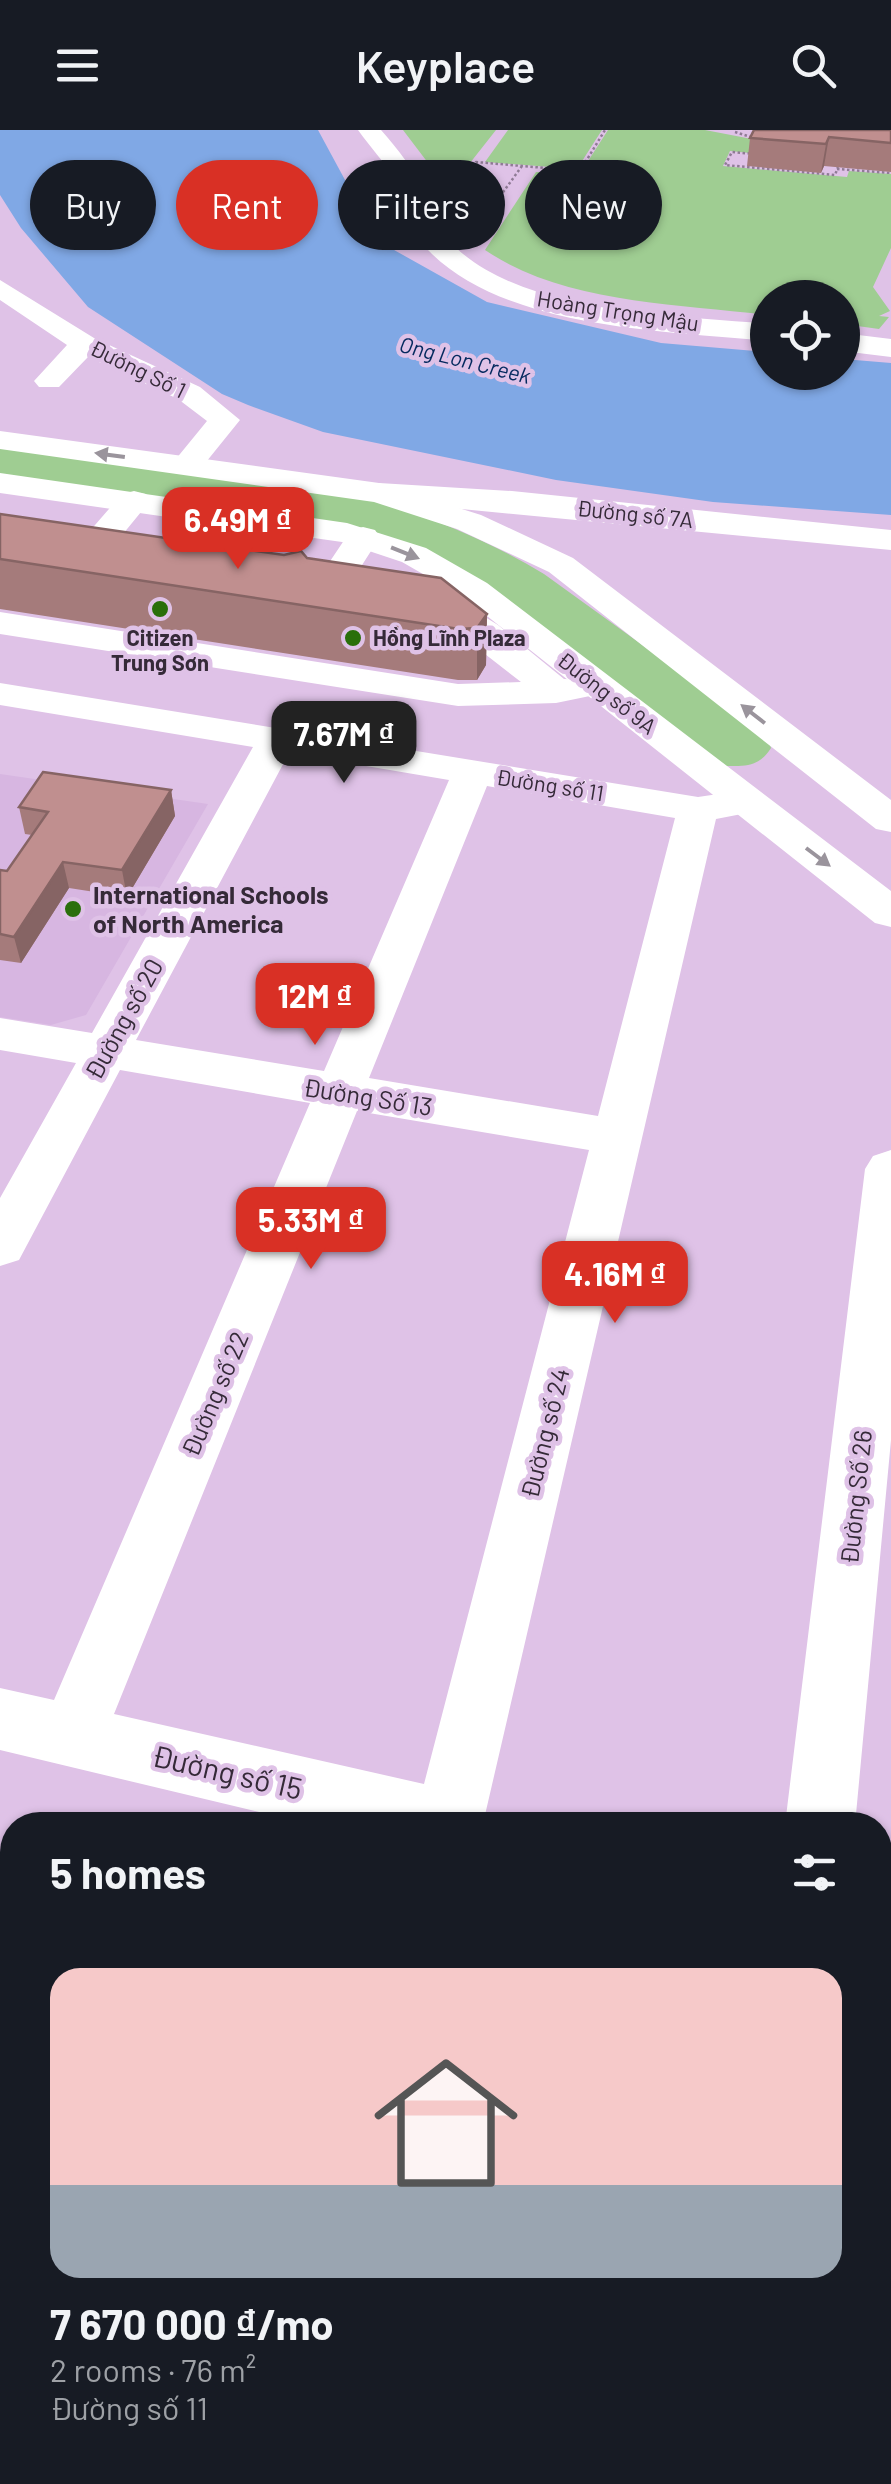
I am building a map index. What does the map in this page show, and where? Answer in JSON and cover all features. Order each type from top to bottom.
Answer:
[{"type":"street","name":"Hoàng Trọng Mậu","points":[[369,130],[416,198],[430,235],[456,262],[494,284],[586,311],[750,331]]},
{"type":"street","name":"Hoàng Trọng Mậu","points":[[385,130],[418,171],[456,247],[512,281],[589,303],[750,322]]},
{"type":"street","name":"Đường Số 1","points":[[0,288],[84,344],[189,392],[226,420],[187,465]]},
{"type":"street","points":[[860,334],[891,338]]},
{"type":"street","points":[[49,381],[84,344]]},
{"type":"street","points":[[860,344],[891,348]]},
{"type":"street","points":[[0,440],[378,493],[493,534],[561,565],[891,820]]},
{"type":"street","name":"Đường số 9A","points":[[3,487],[146,503],[347,534],[414,556],[475,590],[501,627],[596,684],[721,805],[891,913]]},
{"type":"street","name":"Đường số 7A","points":[[378,493],[512,501],[891,540]]},
{"type":"street","points":[[493,534],[484,520],[485,512],[512,501]]},
{"type":"street","points":[[0,548],[107,564],[146,503]]},
{"type":"street","points":[[289,591],[347,534]]},
{"type":"street","points":[[347,534],[324,598],[460,617],[501,627],[556,692]]},
{"type":"street","points":[[0,623],[458,695],[556,692],[596,684]]},
{"type":"street","name":"Đường số 11","points":[[0,694],[472,773],[721,805]]},
{"type":"street","name":"Đường số 20","points":[[0,1246],[277,740]]},
{"type":"street","name":"Đường số 22","points":[[72,1738],[472,773]]},
{"type":"street","points":[[721,805],[830,774]]},
{"type":"street","name":"Đường số 24","points":[[455,1812],[618,1138],[721,805]]},
{"type":"street","name":"Đường Số 13","points":[[0,1034],[618,1138]]},
{"type":"street","name":"Đường Số 26","points":[[821,1812],[891,1169]]},
{"type":"street","name":"Đường số 15","points":[[0,1718],[399,1812]]},
{"type":"path","points":[[505,165],[580,170],[605,130]]},
{"type":"path","points":[[736,132],[760,139]]},
{"type":"path","points":[[771,156],[732,152],[725,165],[835,175],[838,168],[891,173]]},
{"type":"path","points":[[505,188],[522,166]]},
{"type":"shaded area","name":"International Schools of North America","points":[[0,774],[208,804],[86,1015],[51,1025],[0,1017]]},
{"type":"green space","points":[[403,130],[496,130],[472,160],[426,160]]},
{"type":"green space","points":[[508,130],[602,130],[583,160],[525,160],[525,165],[486,160]]},
{"type":"green space","points":[[608,130],[705,130],[757,140],[759,154],[730,151],[723,166],[847,177],[849,171],[891,174],[891,248],[873,287],[890,311],[879,316],[889,317],[879,329],[860,326],[860,280],[750,280],[750,313],[585,291],[516,268],[485,250],[505,250],[505,219],[525,189],[525,250],[662,250],[662,160],[589,160]]},
{"type":"green space","points":[[0,446],[371,499],[438,522],[544,574],[767,735],[771,748],[757,762],[725,766],[412,547],[0,478]]},
{"type":"water","name":"Ong Lon Creek","points":[[0,130],[318,130],[338,167],[338,250],[394,250],[487,302],[661,343],[750,351],[750,390],[860,390],[860,360],[891,363],[891,515],[713,502],[556,480],[323,432],[222,394],[88,307],[40,250],[156,250],[156,160],[30,160],[30,239],[0,195]]},
{"type":"building","points":[[754,130],[891,130],[891,143],[829,137],[826,144],[750,138]]},
{"type":"building","points":[[0,514],[284,555],[301,551],[307,558],[441,578],[487,614],[477,628],[459,629],[0,559]]},
{"type":"building","points":[[43,772],[171,790],[122,870],[63,862],[14,937],[0,934],[0,870],[7,871],[48,812],[19,807]]},
{"type":"place","name":"Citizen Trung Sơn","points":[[160,609]]},
{"type":"place","name":"Hồng Lĩnh Plaza","points":[[353,638]]},
{"type":"place","name":"International Schools of North America","points":[[73,909]]}]
